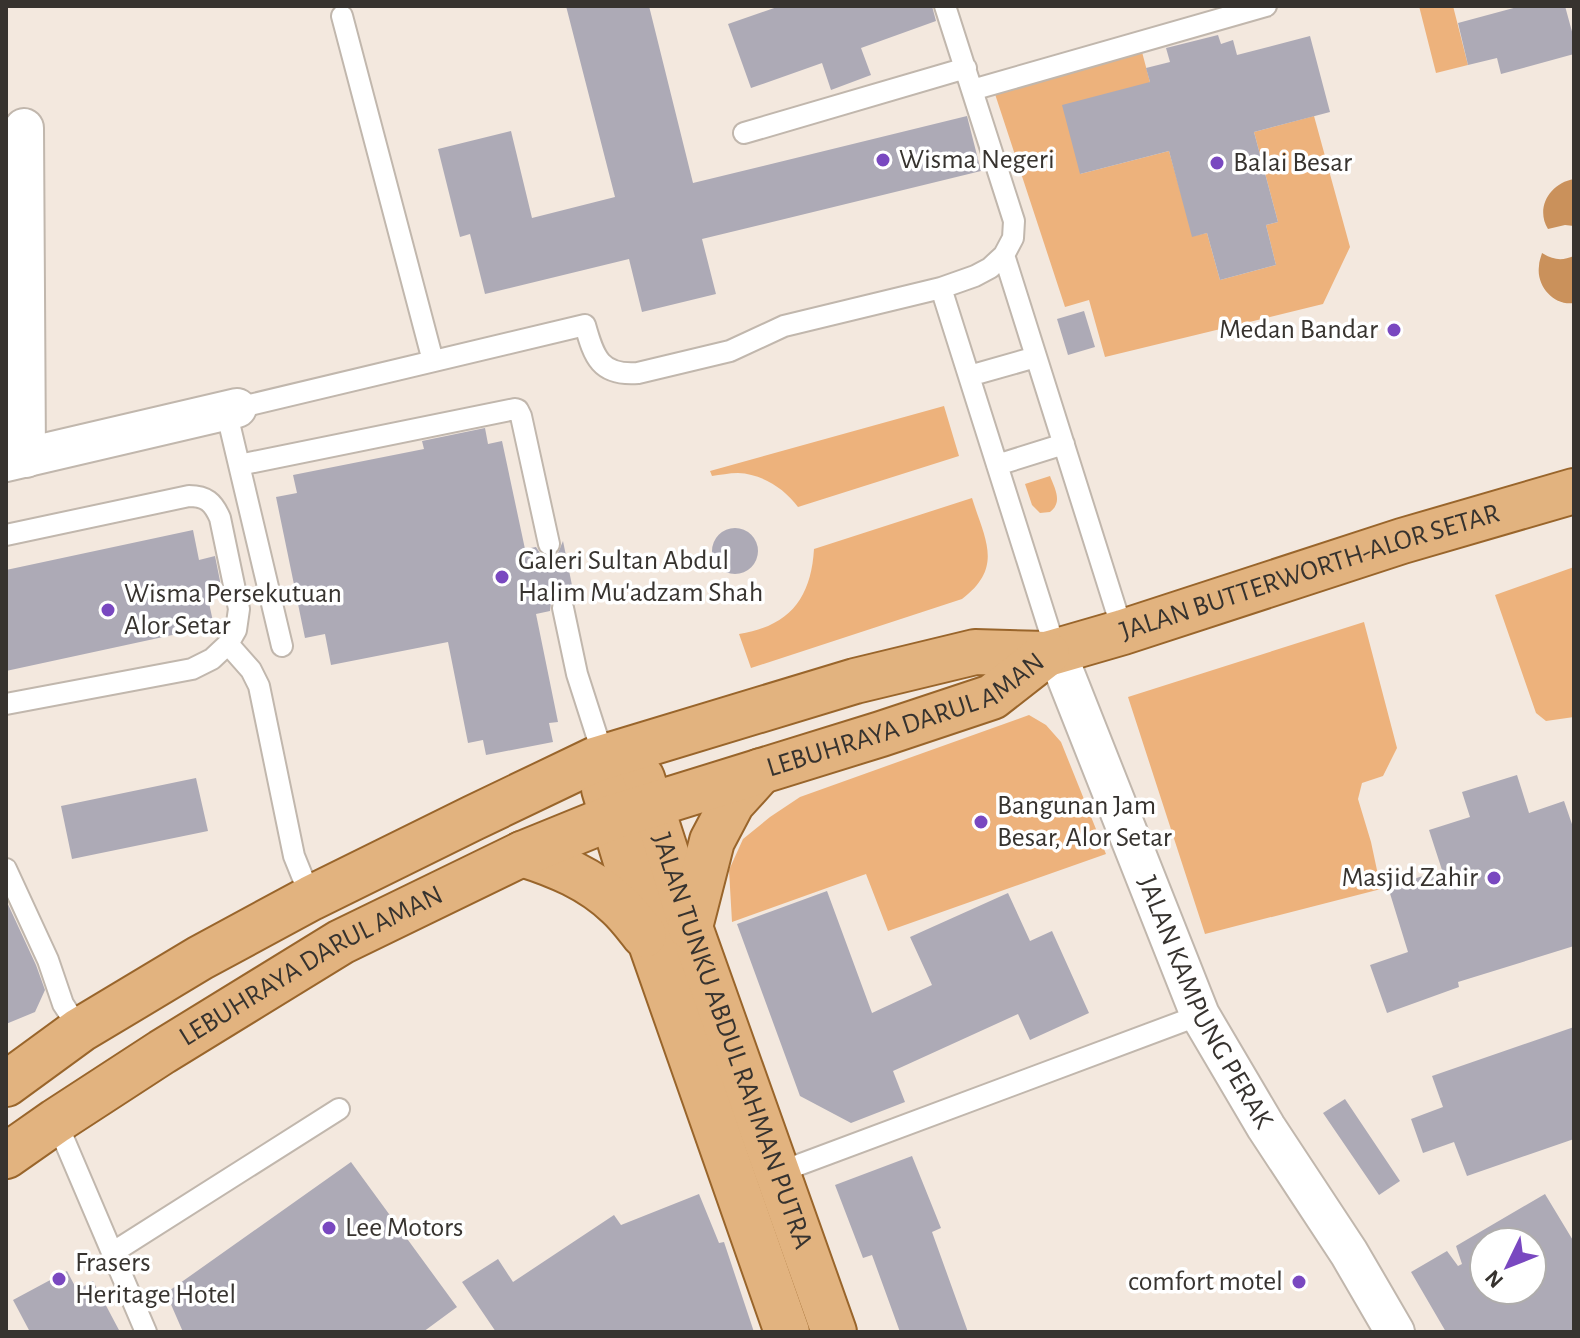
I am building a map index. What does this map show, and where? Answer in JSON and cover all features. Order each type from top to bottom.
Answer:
[{"type":"main road","name":"JALAN BUTTERWORTH-ALOR SETAR","points":[[1052,652],[1402,541],[1574,491]]},
{"type":"main road","name":"LEBUHRAYA DARUL AMAN","points":[[6,1084],[80,1030],[200,958],[311,898],[473,818],[610,756],[855,681],[975,652],[1052,652]]},
{"type":"main road","name":"LEBUHRAYA DARUL AMAN","points":[[6,1156],[162,1052],[341,942],[522,854],[632,811],[992,697],[1052,652]]},
{"type":"main road","name":"JALAN TUNKU ABDUL RAHMAN PUTRA","points":[[610,756],[632,811],[690,927],[834,1332]]},
{"type":"main road","points":[[690,927],[712,841],[732,803],[761,771]]},
{"type":"main road","name":"JALAN TUNKU ABDUL RAHMAN PUTRA","points":[[632,811],[650,941],[787,1332]]},
{"type":"main road","points":[[522,854],[580,876],[617,904],[650,941]]},
{"type":"street","points":[[24,128],[16,460],[232,409]]},
{"type":"street","name":"JALAN KAMPUNG PERAK","points":[[1052,652],[1200,1015],[1266,1127],[1349,1253],[1395,1332]]},
{"type":"lane","points":[[282,646],[239,465],[232,409],[585,325],[593,352],[601,363],[612,371],[638,373],[730,351],[784,326],[941,288],[975,276],[1004,255],[1013,238],[1014,221],[945,6]]},
{"type":"lane","points":[[972,90],[1266,6]]},
{"type":"lane","points":[[342,16],[433,361]]},
{"type":"lane","points":[[744,133],[966,68]]},
{"type":"lane","points":[[1004,255],[1123,632]]},
{"type":"lane","points":[[941,288],[1052,652]]},
{"type":"lane","points":[[969,376],[1036,357]]},
{"type":"lane","points":[[239,465],[515,409],[521,416],[549,544]]},
{"type":"lane","points":[[997,465],[1064,444]]},
{"type":"lane","points":[[6,535],[199,496],[209,500],[220,518],[239,609],[236,630],[228,644],[212,659],[192,669],[6,704]]},
{"type":"lane","points":[[563,608],[577,674],[610,756]]},
{"type":"lane","points":[[228,644],[251,670],[259,686],[294,856],[311,898]]},
{"type":"lane","points":[[6,869],[48,960],[63,1004],[80,1030]]},
{"type":"lane","points":[[777,1173],[1200,1015]]},
{"type":"lane","points":[[112,1253],[339,1109]]},
{"type":"lane","points":[[56,1121],[146,1332]]},
{"type":"shaded area","points":[[1419,6],[1453,6],[1468,65],[1436,73]]},
{"type":"shaded area","points":[[1142,52],[1150,82],[1080,174],[1169,151],[1193,236],[1207,233],[1220,280],[1276,265],[1266,225],[1278,222],[1254,132],[1314,116],[1350,247],[1323,304],[1105,357],[1089,300],[1065,307],[994,91]]},
{"type":"shaded area","points":[[1574,179],[1574,226],[1548,229],[1543,213],[1547,198],[1565,181]]},
{"type":"shaded area","points":[[1542,253],[1558,259],[1574,256],[1574,303],[1553,298],[1543,287],[1539,273]]},
{"type":"shaded area","points":[[944,406],[959,456],[798,507],[779,488],[764,479],[738,473],[712,476],[710,471]]},
{"type":"shaded area","points":[[1050,476],[1057,495],[1056,504],[1050,512],[1040,513],[1032,505],[1025,484]]},
{"type":"shaded area","points":[[972,498],[986,540],[987,564],[983,576],[962,599],[751,668],[739,634],[772,624],[794,607],[808,582],[814,549]]},
{"type":"shaded area","points":[[1574,567],[1574,717],[1546,721],[1536,713],[1495,595]]},
{"type":"shaded area","points":[[1364,622],[1397,748],[1383,776],[1362,783],[1358,799],[1381,889],[1205,934],[1128,697]]},
{"type":"shaded area","points":[[1029,715],[1046,725],[1061,742],[1106,854],[888,931],[866,874],[732,922],[729,870],[743,839],[770,817],[800,797]]},
{"type":"building","name":"Wisma Negeri","points":[[566,6],[649,6],[693,183],[967,116],[981,171],[702,239],[716,294],[642,312],[629,259],[485,294],[470,234],[460,237],[438,149],[511,131],[532,218],[615,197]]},
{"type":"building","points":[[780,6],[932,6],[936,21],[861,48],[871,75],[831,90],[822,63],[751,88],[728,24]]},
{"type":"building","points":[[1521,6],[1565,6],[1574,39],[1574,54],[1501,74],[1497,58],[1468,65],[1458,23]]},
{"type":"building","name":"Balai Besar","points":[[1218,35],[1221,44],[1233,40],[1237,55],[1310,36],[1330,112],[1254,132],[1278,222],[1266,225],[1276,265],[1220,280],[1207,233],[1192,237],[1169,151],[1080,174],[1062,105],[1150,82],[1146,68],[1170,62],[1166,48]]},
{"type":"building","points":[[1084,311],[1095,347],[1068,355],[1057,319]]},
{"type":"building","points":[[485,428],[488,444],[502,441],[525,549],[536,547],[540,553],[551,557],[558,553],[563,541],[576,605],[568,596],[560,596],[551,603],[550,611],[536,614],[558,722],[549,723],[553,742],[486,755],[483,740],[468,743],[448,642],[331,665],[325,634],[305,638],[276,497],[297,493],[293,475],[424,449],[422,441]]},
{"type":"building","points":[[735,528],[751,535],[758,551],[751,567],[735,574],[719,567],[712,551],[719,535]]},
{"type":"building","name":"Wisma Persekutuan Alor Setar","points":[[193,530],[199,560],[215,556],[222,591],[207,594],[214,626],[6,671],[6,570]]},
{"type":"building","name":"Masjid Zahir","points":[[1517,775],[1529,813],[1564,801],[1574,830],[1574,946],[1458,982],[1459,987],[1387,1013],[1370,965],[1408,952],[1388,887],[1442,870],[1429,830],[1470,817],[1462,792]]},
{"type":"building","points":[[196,778],[208,831],[72,859],[61,806]]},
{"type":"building","points":[[827,891],[872,1013],[932,985],[910,937],[1008,893],[1030,941],[1052,931],[1089,1013],[1030,1040],[1018,1014],[893,1071],[905,1102],[851,1123],[800,1096],[737,924]]},
{"type":"building","points":[[6,900],[45,990],[35,1012],[6,1024]]},
{"type":"building","points":[[1574,1027],[1574,1139],[1467,1176],[1454,1142],[1423,1153],[1411,1119],[1443,1107],[1432,1076]]},
{"type":"building","points":[[1345,1099],[1400,1181],[1379,1195],[1323,1113]]},
{"type":"building","points":[[912,1156],[941,1228],[932,1232],[968,1332],[900,1332],[872,1255],[863,1258],[835,1185]]},
{"type":"building","name":"Lee Motors","points":[[351,1162],[457,1307],[423,1332],[183,1332],[166,1293]]},
{"type":"building","points":[[699,1194],[719,1243],[724,1242],[754,1332],[496,1332],[462,1282],[498,1259],[513,1282],[614,1215],[621,1225]]},
{"type":"building","points":[[1545,1194],[1574,1242],[1574,1332],[1446,1332],[1411,1272],[1447,1251],[1458,1266],[1462,1264],[1456,1246],[1468,1239],[1468,1306],[1548,1306],[1548,1226],[1490,1226]]},
{"type":"building","points":[[67,1271],[77,1290],[93,1281],[120,1332],[30,1332],[13,1300]]},
{"type":"place","name":"Wisma Negeri","points":[[883,160]]},
{"type":"place","name":"Balai Besar","points":[[1217,163]]},
{"type":"place","name":"Medan Bandar","points":[[1394,330]]},
{"type":"place","name":"Galeri Sultan Abdul Halim Mu'adzam Shah","points":[[502,577]]},
{"type":"place","name":"Wisma Persekutuan Alor Setar","points":[[108,610]]},
{"type":"place","name":"Bangunan Jam Besar, Alor Setar","points":[[981,822]]},
{"type":"place","name":"Masjid Zahir","points":[[1494,878]]},
{"type":"place","name":"Lee Motors","points":[[329,1228]]},
{"type":"place","name":"Frasers Heritage Hotel","points":[[59,1279]]},
{"type":"place","name":"comfort motel","points":[[1299,1282]]}]
